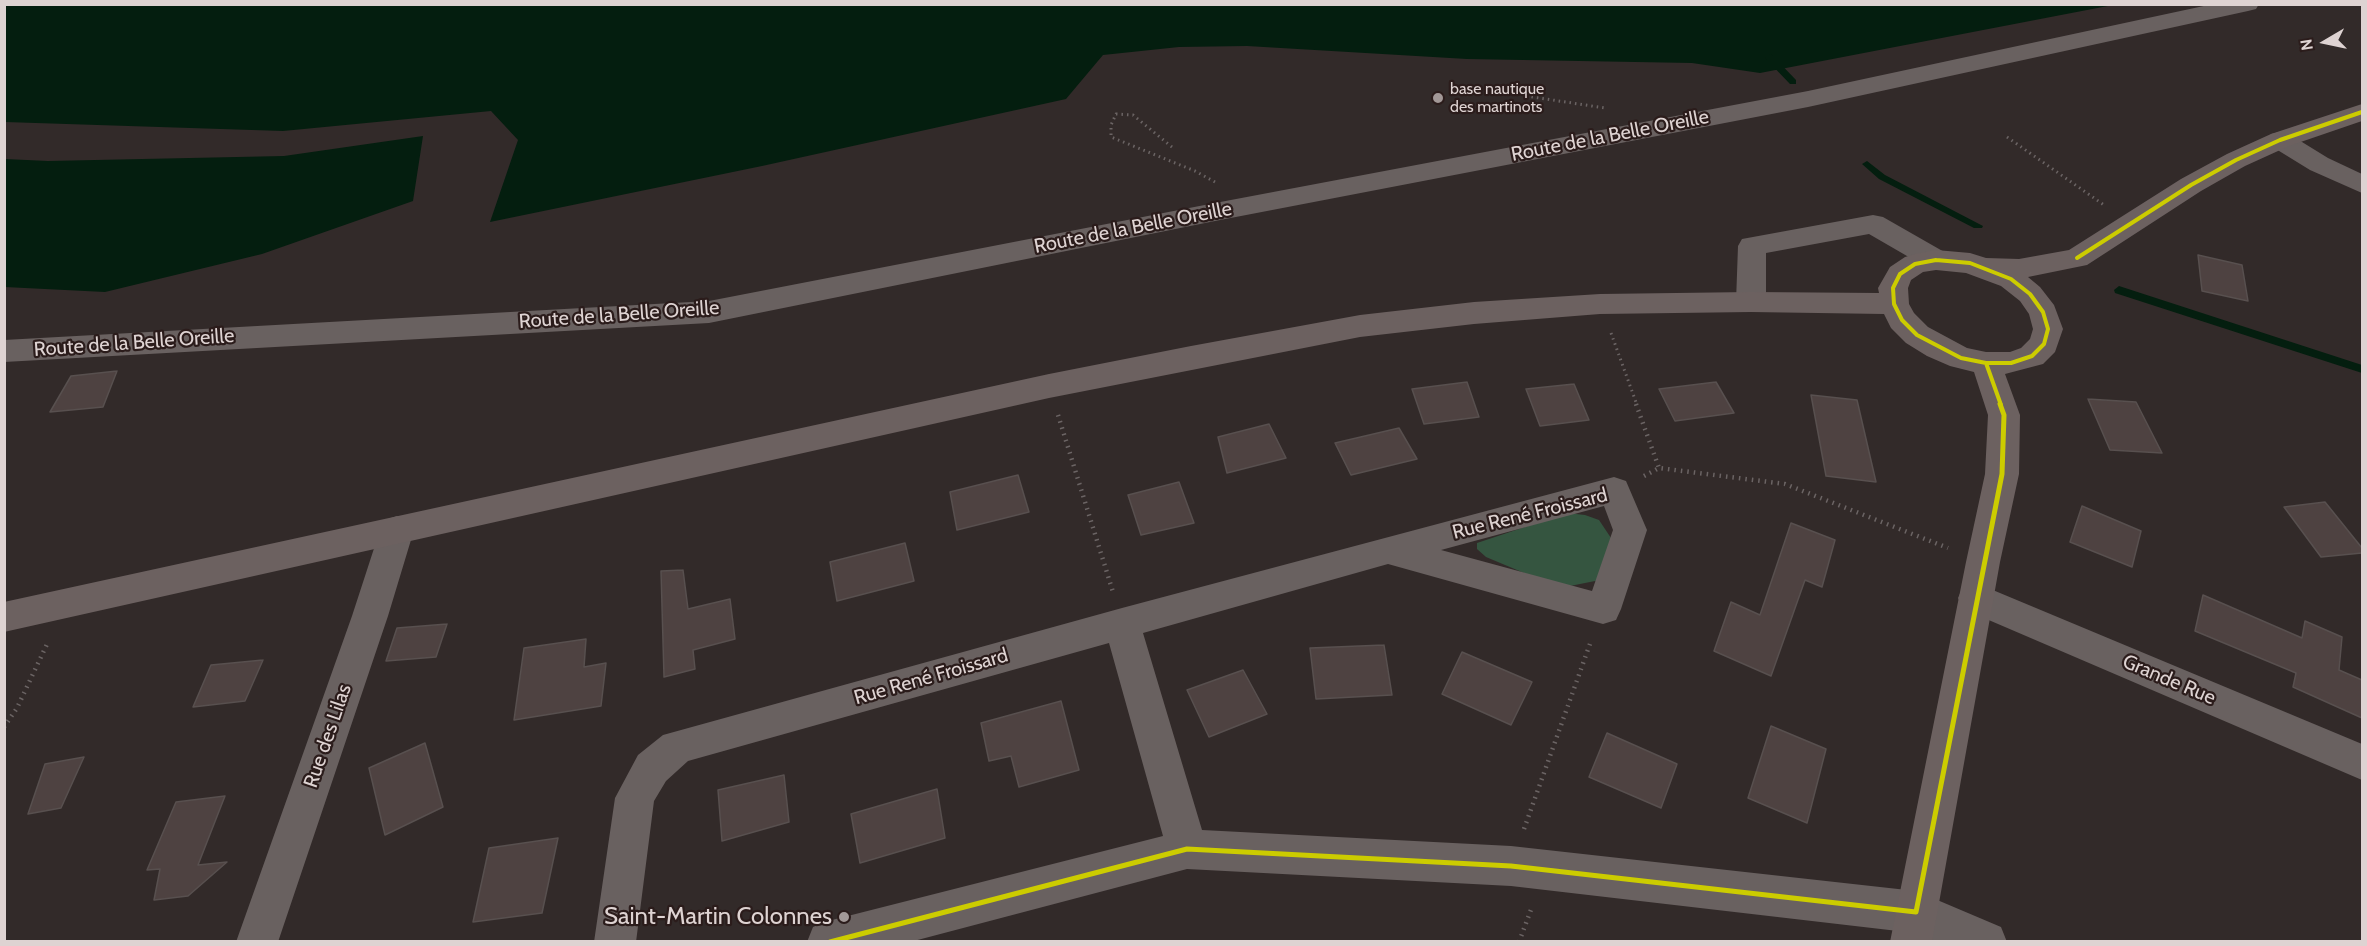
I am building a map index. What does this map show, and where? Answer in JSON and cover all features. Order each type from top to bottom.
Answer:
[{"type":"main road","points":[[1988,268],[2011,279],[2030,294],[2043,312],[2048,329],[2046,337],[2044,344],[2032,356],[2011,363],[1986,363],[1961,358],[1917,335],[1902,320],[1894,304],[1893,288],[1900,274],[1915,264],[1952,260],[1988,268],[2019,269],[2077,258],[2200,180],[2280,140],[2362,112]]},
{"type":"main road","points":[[2043,312],[2077,258]]},
{"type":"main road","points":[[4,617],[1049,386],[1360,326],[1600,304],[1751,302],[1894,304]]},
{"type":"main road","points":[[1913,927],[2002,474],[2004,415],[1986,363]]},
{"type":"street","name":"Route de la Belle Oreille","points":[[4,351],[255,335],[710,312],[1808,99],[2248,4]]},
{"type":"street","points":[[2280,140],[2319,164],[2362,184]]},
{"type":"street","points":[[1751,302],[1752,246],[1873,224],[1936,260]]},
{"type":"street","name":"Rue René Froissard","points":[[615,942],[635,798],[652,768],[677,747],[1122,623],[1389,550],[1614,490],[1630,530],[1603,609],[1389,550]]},
{"type":"street","name":"Rue des Lilas","points":[[257,942],[370,616],[397,530]]},
{"type":"street","name":"Grande Rue","points":[[1976,598],[2362,762]]},
{"type":"street","points":[[1122,623],[1187,849]]},
{"type":"street","points":[[828,942],[1187,849],[1511,866],[1913,927],[1986,942]]},
{"type":"path","points":[[1172,147],[1133,115],[1116,114],[1111,137],[1196,171],[1254,205]]},
{"type":"path","points":[[2007,137],[2069,183],[2132,224]]},
{"type":"path","points":[[1600,304],[1659,468]]},
{"type":"path","points":[[1049,386],[1122,623]]},
{"type":"path","points":[[1614,490],[1659,468],[1785,484],[1983,562]]},
{"type":"path","points":[[4,727],[17,708],[66,603]]},
{"type":"path","points":[[1511,866],[1603,609]]},
{"type":"shaded area","points":[[5,4],[2113,5],[1760,73],[1692,63],[1467,59],[1247,46],[1179,47],[1103,55],[1066,99],[762,166],[490,222],[518,140],[491,111],[283,131],[5,122]]},
{"type":"shaded area","points":[[423,136],[413,201],[262,254],[105,292],[5,287],[5,159],[48,161],[284,156]]},
{"type":"shaded area","points":[[1567,513],[1585,515],[1599,520],[1611,538],[1600,580],[1565,587],[1548,583],[1486,557],[1477,549],[1477,543]]},
{"type":"building","points":[[2198,255],[2242,265],[2248,301],[2202,291]]},
{"type":"building","points":[[117,371],[103,407],[50,412],[71,376]]},
{"type":"building","points":[[1467,382],[1479,417],[1424,424],[1412,389]]},
{"type":"building","points":[[1716,382],[1734,413],[1675,421],[1659,389]]},
{"type":"building","points":[[1574,384],[1589,420],[1540,426],[1526,389]]},
{"type":"building","points":[[1811,395],[1857,400],[1876,482],[1826,476]]},
{"type":"building","points":[[2088,399],[2136,402],[2162,453],[2110,450]]},
{"type":"building","points":[[1269,424],[1286,458],[1227,473],[1218,437]]},
{"type":"building","points":[[1399,428],[1417,459],[1351,475],[1335,443]]},
{"type":"building","points":[[1018,475],[1029,512],[957,530],[950,492]]},
{"type":"building","points":[[1179,482],[1194,523],[1141,535],[1128,495]]},
{"type":"building","points":[[2325,502],[2362,548],[2362,553],[2321,557],[2284,507]]},
{"type":"building","points":[[2082,506],[2141,531],[2132,567],[2070,542]]},
{"type":"building","points":[[1791,523],[1835,540],[1822,587],[1805,580],[1771,676],[1714,651],[1731,602],[1760,615]]},
{"type":"building","points":[[905,543],[914,581],[837,601],[830,562]]},
{"type":"building","points":[[683,570],[688,609],[730,599],[735,639],[693,650],[695,669],[664,677],[661,571]]},
{"type":"building","points":[[2203,595],[2302,638],[2305,621],[2342,637],[2339,670],[2362,680],[2362,718],[2293,687],[2296,673],[2195,631]]},
{"type":"building","points":[[447,624],[436,657],[386,661],[397,628]]},
{"type":"building","points":[[586,639],[584,667],[606,663],[601,706],[514,720],[524,648]]},
{"type":"building","points":[[1384,645],[1392,695],[1316,699],[1310,648]]},
{"type":"building","points":[[1462,652],[1532,682],[1511,725],[1442,694]]},
{"type":"building","points":[[263,660],[245,701],[193,707],[211,665]]},
{"type":"building","points":[[1243,670],[1267,714],[1209,737],[1187,690]]},
{"type":"building","points":[[1061,701],[1079,770],[1019,787],[1011,756],[989,761],[981,723]]},
{"type":"building","points":[[1771,726],[1826,749],[1807,823],[1748,798]]},
{"type":"building","points":[[1607,733],[1677,764],[1661,808],[1589,777]]},
{"type":"building","points":[[425,743],[443,807],[385,835],[369,768]]},
{"type":"building","points":[[84,757],[61,808],[28,814],[45,764]]},
{"type":"building","points":[[784,775],[789,822],[722,841],[718,790]]},
{"type":"building","points":[[937,789],[945,838],[860,863],[851,814]]},
{"type":"building","points":[[225,796],[198,865],[227,862],[188,896],[154,900],[160,869],[147,870],[176,802]]},
{"type":"building","points":[[558,838],[542,913],[473,922],[489,848]]},
{"type":"waterway","points":[[1769,57],[1793,82]]},
{"type":"waterway","points":[[1867,164],[1882,177],[1978,226]]},
{"type":"waterway","points":[[2119,290],[2362,369]]},
{"type":"transit line","points":[[2077,258],[2191,185],[2236,160],[2280,140],[2362,112]]},
{"type":"transit line","points":[[1936,260],[1970,263],[2011,279],[2030,294],[2043,312],[2048,329],[2044,344],[2032,356],[2011,363],[1986,363],[1961,358],[1917,335],[1902,320],[1894,304],[1893,288],[1900,274],[1915,264],[1936,260]]},
{"type":"transit line","points":[[830,942],[1187,849],[1511,866],[1916,912],[2002,474],[2004,415],[1986,363]]},
{"type":"place","name":"base nautique des martinots","points":[[1438,98]]},
{"type":"place","name":"Saint-Martin Colonnes","points":[[844,917]]}]
